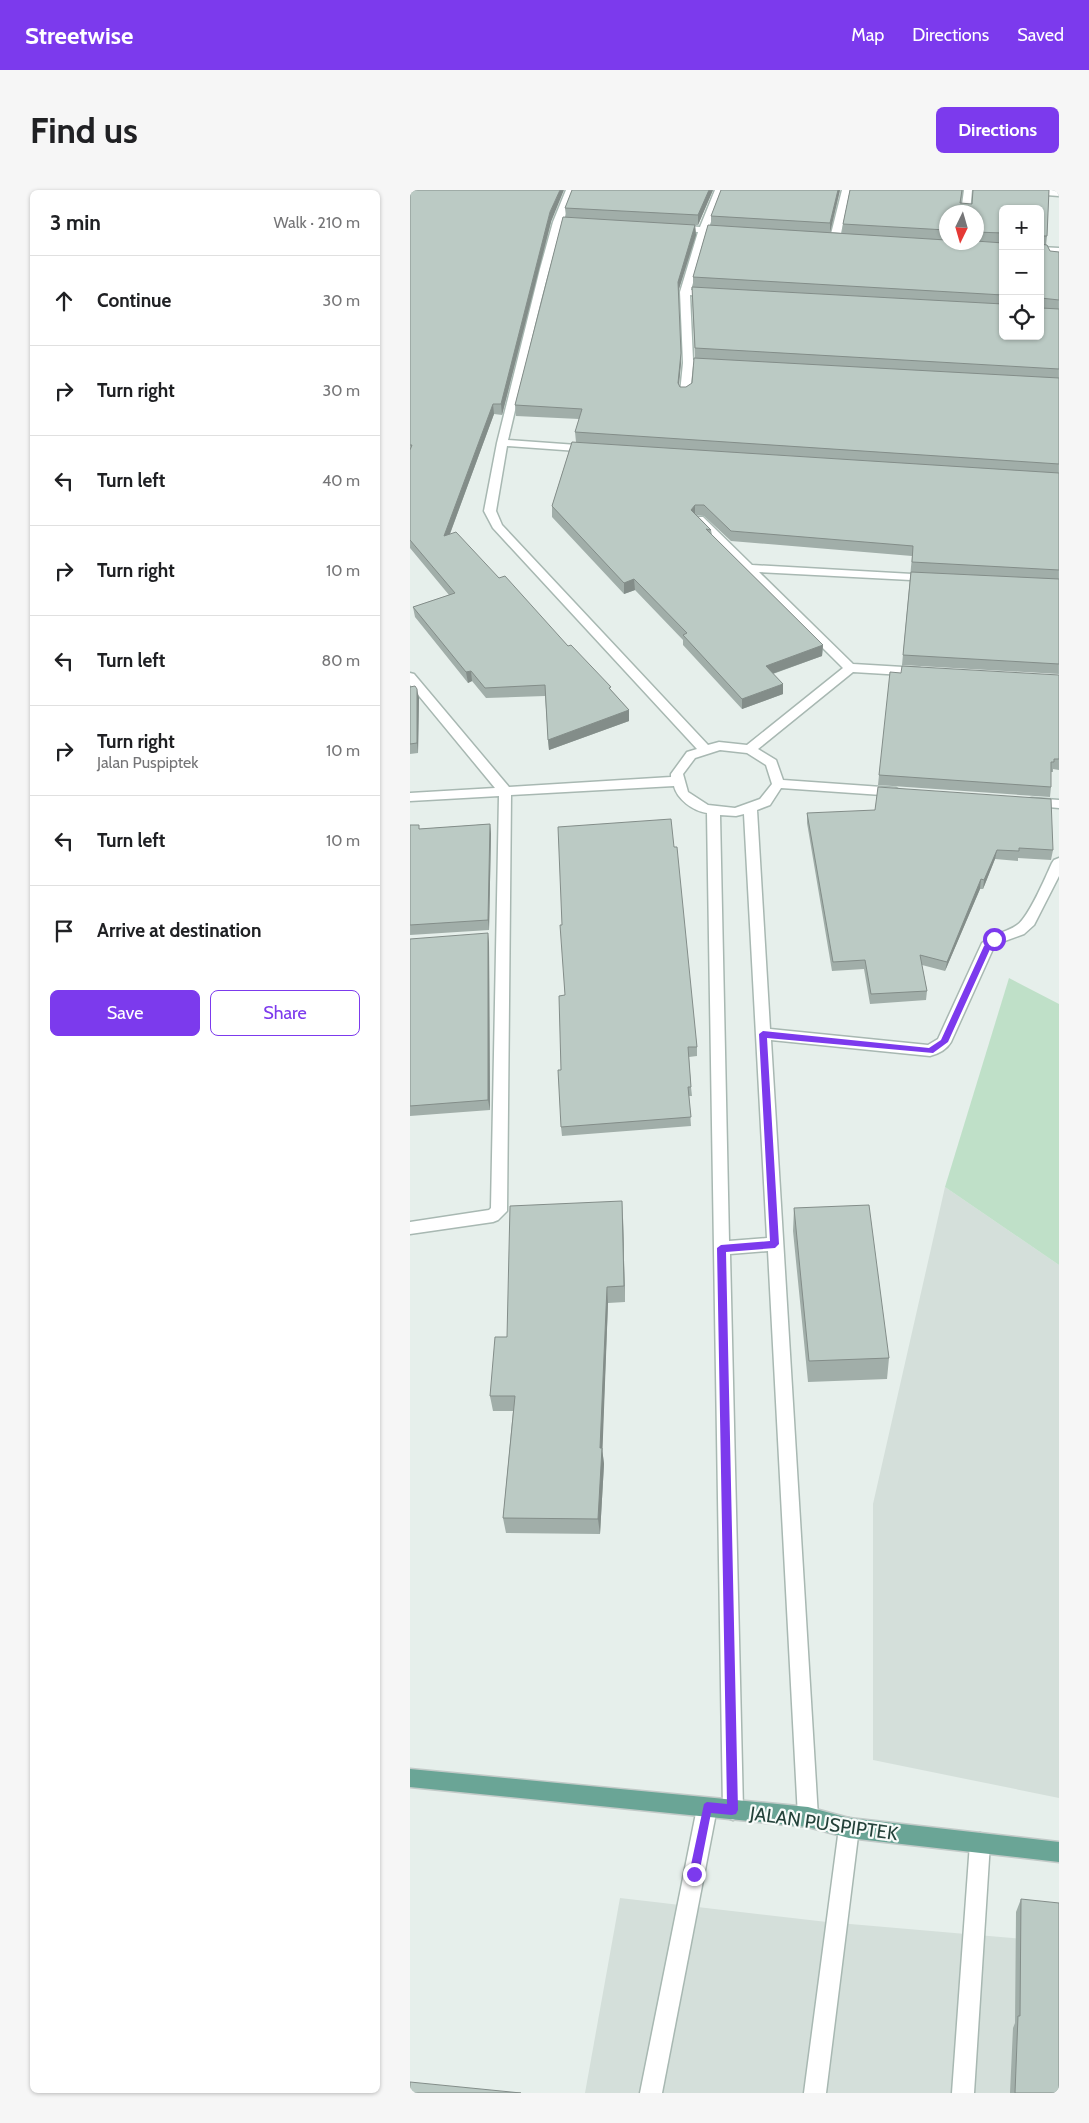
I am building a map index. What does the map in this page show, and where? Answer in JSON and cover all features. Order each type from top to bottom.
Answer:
[{"type":"main road","name":"JALAN PUSPIPTEK","points":[[410,1778],[808,1817],[849,1828],[1059,1852]]},
{"type":"street","points":[[570,190],[563,222],[502,443],[490,511],[493,520],[706,751]]},
{"type":"street","points":[[685,393],[688,363],[685,292],[703,230],[719,190]]},
{"type":"street","points":[[835,238],[846,190]]},
{"type":"street","points":[[967,205],[968,190]]},
{"type":"street","points":[[1020,190],[1059,192]]},
{"type":"street","points":[[664,228],[740,232]]},
{"type":"street","points":[[1044,250],[1059,251]]},
{"type":"street","points":[[685,292],[724,295]]},
{"type":"street","points":[[688,363],[727,366]]},
{"type":"street","points":[[502,443],[602,449]]},
{"type":"street","points":[[700,519],[850,668],[930,673]]},
{"type":"street","points":[[748,568],[943,579]]},
{"type":"street","points":[[750,749],[850,668]]},
{"type":"street","points":[[410,677],[505,791],[498,936],[499,1211],[493,1216],[410,1228]]},
{"type":"street","points":[[719,746],[750,749],[772,763],[778,784],[765,802],[736,812],[713,810],[704,809],[682,794],[677,774],[691,755],[719,746]]},
{"type":"street","points":[[410,797],[678,782]]},
{"type":"street","points":[[778,784],[914,793]]},
{"type":"street","points":[[1020,801],[1059,804]]},
{"type":"street","points":[[750,807],[808,1817]]},
{"type":"street","points":[[713,810],[732,1810]]},
{"type":"street","points":[[763,1034],[930,1051],[938,1047],[944,1042],[988,946],[994,939],[1024,929],[1059,863]]},
{"type":"street","points":[[721,1248],[775,1244]]},
{"type":"street","points":[[651,2093],[707,1808]]},
{"type":"street","points":[[815,2093],[849,1828]]},
{"type":"street","points":[[963,2093],[980,1843]]},
{"type":"shaded area","points":[[945,1187],[1059,1265],[1059,1798],[873,1760],[873,1504]]},
{"type":"shaded area","points":[[620,1898],[827,1922],[1059,1942],[1059,2093],[585,2093]]},
{"type":"green space","points":[[1009,978],[1059,1004],[1059,1265],[945,1187]]},
{"type":"building","points":[[410,190],[560,190],[550,212],[501,404],[493,404],[444,536],[456,532],[499,578],[505,576],[568,646],[571,645],[611,687],[609,688],[629,710],[548,740],[545,685],[485,688],[471,671],[466,672],[413,607],[455,593],[410,540],[410,450],[412,445],[410,445]]},
{"type":"building","points":[[572,190],[709,190],[698,215],[565,208]]},
{"type":"building","points":[[721,190],[838,190],[830,223],[711,216]]},
{"type":"building","points":[[850,190],[962,190],[960,203],[972,204],[973,190],[1049,190],[1047,236],[1044,236],[1044,205],[999,205],[999,233],[984,232],[984,205],[939,205],[939,230],[843,224]]},
{"type":"building","points":[[563,217],[695,225],[678,282],[681,353],[678,383],[680,387],[686,387],[692,383],[694,358],[1059,378],[1059,464],[575,432],[582,409],[515,405]]},
{"type":"building","points":[[708,225],[939,240],[939,250],[984,250],[984,242],[999,243],[999,295],[693,277]]},
{"type":"building","points":[[1044,245],[1047,245],[1050,251],[1059,252],[1059,300],[1044,298]]},
{"type":"building","points":[[692,287],[999,304],[999,340],[1044,340],[1044,308],[1059,309],[1059,369],[695,348]]},
{"type":"building","points":[[572,442],[1059,473],[1059,570],[912,562],[913,546],[731,531],[704,505],[695,505],[691,510],[711,530],[706,529],[823,645],[766,666],[783,684],[742,699],[683,635],[687,633],[634,579],[624,583],[552,506]]},
{"type":"building","points":[[911,572],[1059,579],[1059,664],[903,655]]},
{"type":"building","points":[[902,666],[1059,675],[1059,759],[1054,759],[1054,762],[1051,762],[1051,787],[879,775],[890,672],[901,673]]},
{"type":"building","points":[[415,686],[417,689],[417,743],[410,744],[410,687]]},
{"type":"building","points":[[878,787],[1051,799],[1053,850],[1019,848],[1019,851],[997,850],[984,880],[981,879],[947,962],[920,955],[927,991],[871,994],[865,960],[833,962],[807,813],[875,810]]},
{"type":"building","points":[[671,819],[674,847],[677,847],[697,1047],[688,1047],[691,1087],[688,1087],[691,1117],[561,1127],[558,1070],[561,1070],[559,996],[565,995],[560,925],[562,925],[558,827]]},
{"type":"building","points":[[490,824],[488,920],[410,925],[410,825],[419,825],[419,829]]},
{"type":"building","points":[[488,933],[488,1100],[410,1106],[410,939]]},
{"type":"building","points":[[622,1201],[624,1286],[607,1287],[598,1519],[503,1518],[515,1396],[490,1396],[495,1337],[507,1337],[510,1206]]},
{"type":"building","points":[[869,1205],[889,1358],[809,1361],[794,1208]]},
{"type":"building","points":[[1021,1899],[1059,1903],[1059,2093],[1015,2093],[1018,2016],[1020,2016]]},
{"type":"building","points":[[410,2082],[521,2093],[410,2093]]},
{"type":"route","points":[[694,1874],[707,1808],[732,1810],[721,1248],[775,1244],[763,1034],[930,1051],[944,1042],[988,946],[994,939]]}]
